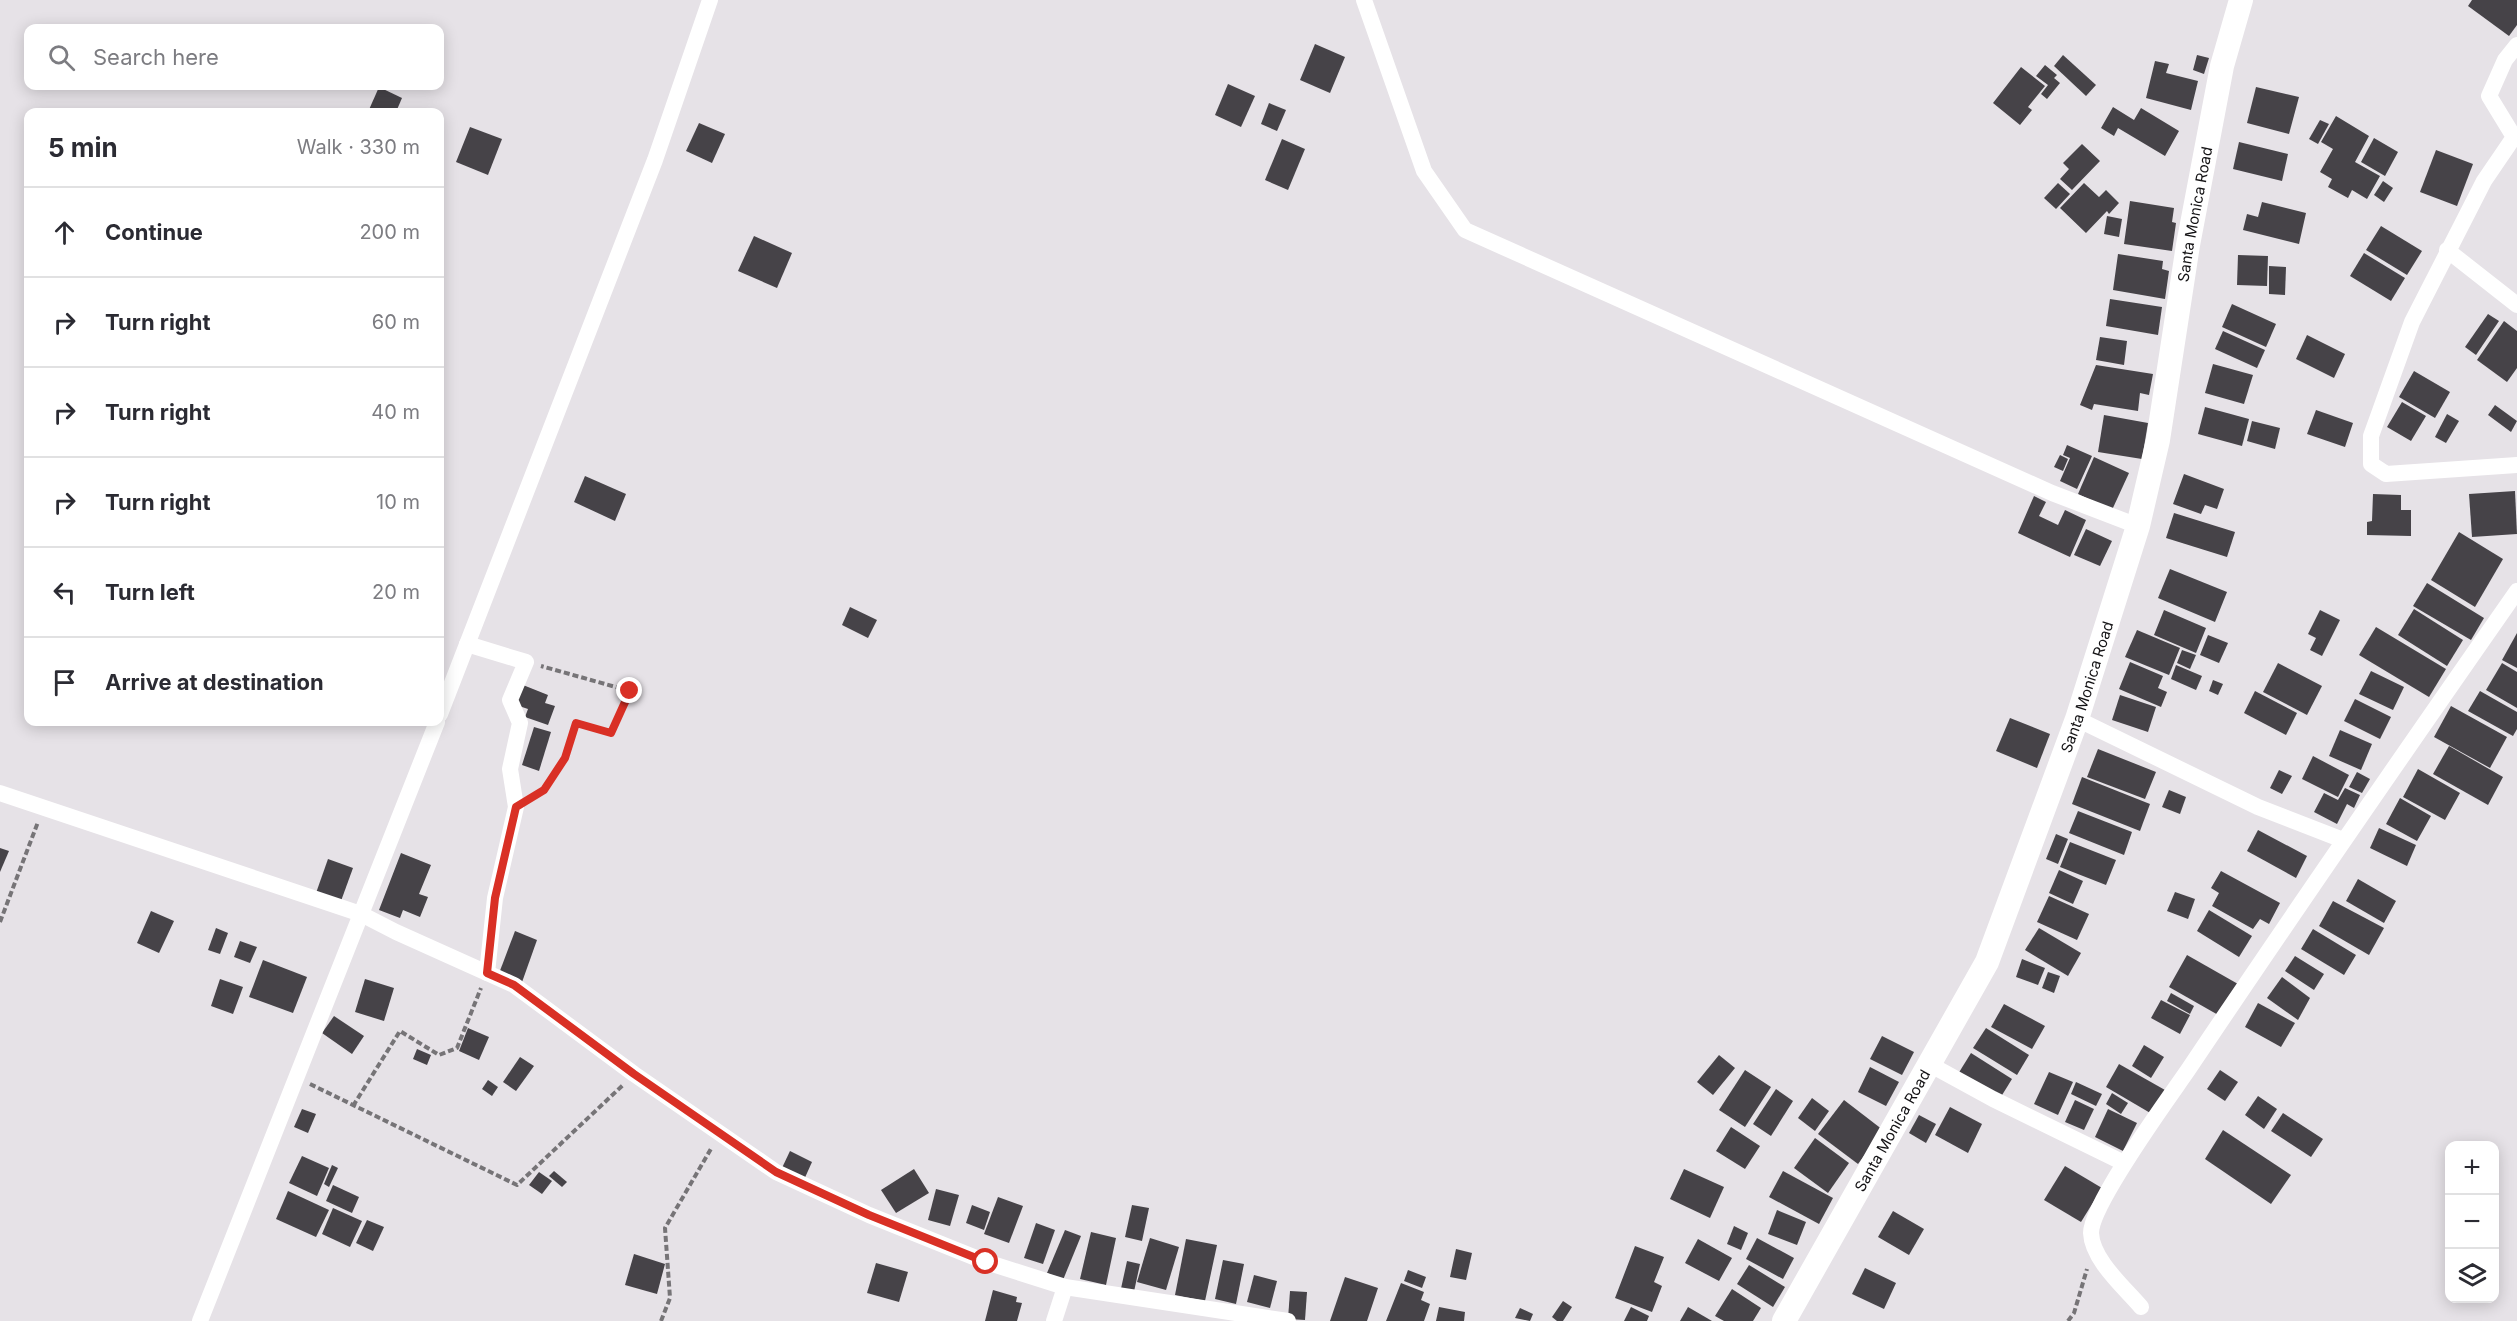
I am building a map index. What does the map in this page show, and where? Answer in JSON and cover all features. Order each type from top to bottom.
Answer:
[{"type":"street","points":[[444,704],[655,160],[710,0]]},
{"type":"street","points":[[1364,0],[1424,171],[1465,230],[2043,489],[2138,526]]},
{"type":"street","name":"Santa Monica Road","points":[[1784,1321],[1987,962],[2077,719],[2138,526],[2158,440],[2188,245],[2222,66],[2241,0]]},
{"type":"street","points":[[2517,45],[2505,60],[2489,96],[2516,138],[2484,181],[2447,250],[2412,322],[2371,436],[2371,464],[2386,474],[2517,465]]},
{"type":"street","points":[[2447,250],[2517,305]]},
{"type":"street","points":[[2141,1307],[2094,1246],[2091,1234],[2093,1220],[2124,1163],[2343,840],[2517,591]]},
{"type":"street","points":[[467,644],[526,662],[510,700],[520,723],[510,769],[516,807],[495,898],[487,973]]},
{"type":"street","points":[[2077,719],[2258,807],[2343,840]]},
{"type":"street","points":[[200,1321],[434,726]]},
{"type":"street","points":[[0,793],[361,914],[514,985],[634,1074],[776,1172],[869,1215],[986,1262],[1065,1287],[1288,1321]]},
{"type":"street","points":[[1929,1064],[1993,1099],[2124,1163]]},
{"type":"street","points":[[1054,1321],[1065,1287]]},
{"type":"path","points":[[516,807],[544,790],[565,758],[576,723],[611,733],[630,691],[526,662]]},
{"type":"path","points":[[0,922],[44,807]]},
{"type":"path","points":[[353,1106],[400,1031],[439,1055],[457,1048],[487,973]]},
{"type":"path","points":[[297,1077],[518,1185],[634,1074]]},
{"type":"path","points":[[661,1321],[670,1298],[665,1228],[720,1133]]},
{"type":"path","points":[[2068,1321],[2073,1313],[2094,1246]]},
{"type":"building","points":[[2472,0],[2517,0],[2517,25],[2509,36],[2468,6]]},
{"type":"building","points":[[1315,44],[1345,57],[1330,93],[1300,80]]},
{"type":"building","points":[[2063,55],[2096,85],[2086,96],[2054,66]]},
{"type":"building","points":[[2197,55],[2209,58],[2204,74],[2193,70]]},
{"type":"building","points":[[2155,61],[2169,64],[2166,73],[2198,81],[2191,110],[2146,98]]},
{"type":"building","points":[[2045,65],[2057,75],[2054,78],[2060,83],[2047,99],[2041,94],[2048,85],[2036,76]]},
{"type":"building","points":[[2021,67],[2045,86],[2028,107],[2032,110],[2020,125],[1993,103]]},
{"type":"building","points":[[1228,84],[1255,96],[1241,127],[1215,115]]},
{"type":"building","points":[[2256,87],[2299,97],[2289,134],[2247,123]]},
{"type":"building","points":[[378,90],[385,90],[402,98],[398,108],[370,108]]},
{"type":"building","points":[[1269,103],[1286,110],[1277,131],[1261,124]]},
{"type":"building","points":[[2113,107],[2134,120],[2141,108],[2179,131],[2165,156],[2118,128],[2114,136],[2101,128]]},
{"type":"building","points":[[2336,116],[2369,136],[2355,162],[2380,176],[2367,199],[2352,190],[2348,198],[2328,187],[2332,179],[2320,172],[2333,149],[2321,142]]},
{"type":"building","points":[[2320,120],[2329,124],[2318,144],[2309,139]]},
{"type":"building","points":[[699,123],[725,134],[712,163],[686,151]]},
{"type":"building","points":[[470,127],[502,139],[488,175],[456,162]]},
{"type":"building","points":[[2374,138],[2398,152],[2385,176],[2361,162]]},
{"type":"building","points":[[1282,139],[1305,149],[1288,190],[1265,180]]},
{"type":"building","points":[[2239,142],[2288,154],[2282,181],[2233,169]]},
{"type":"building","points":[[2082,144],[2100,161],[2072,190],[2060,179],[2069,169],[2063,163]]},
{"type":"building","points":[[2436,150],[2473,164],[2457,206],[2420,192]]},
{"type":"building","points":[[2383,181],[2393,188],[2384,202],[2374,195]]},
{"type":"building","points":[[2058,183],[2070,194],[2056,209],[2044,198]]},
{"type":"building","points":[[2084,183],[2099,197],[2106,190],[2119,203],[2109,214],[2107,211],[2086,233],[2060,208]]},
{"type":"building","points":[[2130,201],[2174,208],[2172,222],[2176,223],[2172,251],[2124,244]]},
{"type":"building","points":[[2262,202],[2306,213],[2299,244],[2243,230],[2247,214],[2258,217]]},
{"type":"building","points":[[2107,216],[2122,219],[2119,237],[2104,234]]},
{"type":"building","points":[[2381,226],[2422,251],[2407,275],[2366,250]]},
{"type":"building","points":[[754,236],[792,253],[777,288],[738,271]]},
{"type":"building","points":[[2364,253],[2405,278],[2391,301],[2350,276]]},
{"type":"building","points":[[2118,254],[2163,261],[2162,269],[2169,271],[2165,299],[2113,290]]},
{"type":"building","points":[[2238,255],[2268,256],[2267,286],[2237,285]]},
{"type":"building","points":[[2269,266],[2286,267],[2285,295],[2269,294]]},
{"type":"building","points":[[2110,299],[2162,307],[2158,335],[2106,326]]},
{"type":"building","points":[[2232,304],[2276,324],[2266,347],[2222,327]]},
{"type":"building","points":[[2488,314],[2499,321],[2476,355],[2465,347]]},
{"type":"building","points":[[2504,321],[2517,331],[2517,368],[2507,382],[2477,360]]},
{"type":"building","points":[[2223,331],[2265,350],[2257,368],[2215,349]]},
{"type":"building","points":[[2307,335],[2345,354],[2334,378],[2296,359]]},
{"type":"building","points":[[2100,337],[2127,341],[2124,365],[2096,360]]},
{"type":"building","points":[[2213,364],[2253,375],[2244,404],[2205,393]]},
{"type":"building","points":[[2096,365],[2153,374],[2149,395],[2140,393],[2138,411],[2094,404],[2092,410],[2080,405]]},
{"type":"building","points":[[2414,371],[2450,392],[2435,418],[2399,397]]},
{"type":"building","points":[[2402,402],[2426,416],[2411,441],[2387,427]]},
{"type":"building","points":[[2495,405],[2517,421],[2511,432],[2488,415]]},
{"type":"building","points":[[2205,407],[2249,419],[2242,446],[2198,434]]},
{"type":"building","points":[[2316,410],[2353,423],[2345,447],[2307,434]]},
{"type":"building","points":[[2447,414],[2459,421],[2446,443],[2435,437]]},
{"type":"building","points":[[2104,415],[2148,423],[2142,459],[2098,452]]},
{"type":"building","points":[[2252,421],[2280,428],[2275,449],[2247,441]]},
{"type":"building","points":[[2067,445],[2092,456],[2077,489],[2060,481],[2070,458],[2063,455]]},
{"type":"building","points":[[2060,455],[2068,459],[2063,471],[2054,467]]},
{"type":"building","points":[[2094,457],[2129,473],[2112,510],[2078,494]]},
{"type":"building","points":[[2184,474],[2224,489],[2217,509],[2205,505],[2201,514],[2173,504]]},
{"type":"building","points":[[585,476],[626,494],[615,521],[574,502]]},
{"type":"building","points":[[2515,491],[2517,534],[2472,537],[2469,494]]},
{"type":"building","points":[[2373,494],[2401,495],[2401,510],[2411,510],[2411,536],[2367,535],[2367,522],[2372,521]]},
{"type":"building","points":[[2034,496],[2046,502],[2039,516],[2058,525],[2065,510],[2086,520],[2070,557],[2018,533]]},
{"type":"building","points":[[2174,513],[2235,532],[2227,557],[2166,538]]},
{"type":"building","points":[[2086,529],[2112,541],[2100,566],[2074,555]]},
{"type":"building","points":[[2459,532],[2503,559],[2475,607],[2431,580]]},
{"type":"building","points":[[2170,569],[2227,592],[2215,622],[2158,598]]},
{"type":"building","points":[[2427,583],[2484,618],[2471,640],[2413,606]]},
{"type":"building","points":[[850,607],[877,620],[868,638],[842,625]]},
{"type":"building","points":[[2414,609],[2463,640],[2447,666],[2398,635]]},
{"type":"building","points":[[2164,610],[2206,628],[2196,653],[2154,635]]},
{"type":"building","points":[[2320,610],[2340,620],[2322,656],[2310,650],[2316,638],[2308,634]]},
{"type":"building","points":[[2376,627],[2446,669],[2429,697],[2359,655]]},
{"type":"building","points":[[2137,630],[2180,648],[2169,675],[2125,657]]},
{"type":"building","points":[[2517,633],[2517,668],[2502,660]]},
{"type":"building","points":[[2208,635],[2228,643],[2219,663],[2200,655]]},
{"type":"building","points":[[2182,650],[2196,655],[2190,669],[2177,663]]},
{"type":"building","points":[[2130,662],[2163,676],[2158,688],[2167,692],[2161,707],[2119,689]]},
{"type":"building","points":[[2278,663],[2322,686],[2307,715],[2263,692]]},
{"type":"building","points":[[2502,663],[2517,672],[2517,708],[2486,690]]},
{"type":"building","points":[[2176,665],[2202,676],[2196,690],[2171,679]]},
{"type":"building","points":[[2371,671],[2404,687],[2393,710],[2359,694]]},
{"type":"building","points":[[2213,680],[2223,684],[2218,695],[2209,691]]},
{"type":"building","points":[[523,685],[548,695],[545,703],[555,706],[548,725],[525,717],[528,709],[516,705]]},
{"type":"building","points":[[2255,691],[2297,713],[2286,735],[2244,713]]},
{"type":"building","points":[[2480,691],[2517,712],[2517,729],[2513,736],[2468,711]]},
{"type":"building","points":[[2120,695],[2156,707],[2148,732],[2112,720]]},
{"type":"building","points":[[2355,699],[2391,717],[2380,739],[2344,721]]},
{"type":"building","points":[[2451,706],[2507,737],[2490,768],[2434,737]]},
{"type":"building","points":[[2010,718],[2050,734],[2037,768],[1996,751]]},
{"type":"building","points":[[534,727],[551,732],[539,771],[522,765]]},
{"type":"building","points":[[2340,730],[2372,744],[2361,770],[2329,756]]},
{"type":"building","points":[[2449,746],[2503,777],[2488,805],[2433,774]]},
{"type":"building","points":[[2098,749],[2156,772],[2145,799],[2087,777]]},
{"type":"building","points":[[2313,756],[2349,775],[2338,797],[2302,779]]},
{"type":"building","points":[[2418,769],[2460,793],[2445,820],[2403,797]]},
{"type":"building","points":[[2279,770],[2292,776],[2282,794],[2270,788]]},
{"type":"building","points":[[2357,772],[2370,779],[2362,793],[2349,787]]},
{"type":"building","points":[[2082,777],[2150,804],[2140,831],[2072,804]]},
{"type":"building","points":[[2345,788],[2360,795],[2354,808],[2347,804],[2337,824],[2314,812],[2324,793],[2338,800]]},
{"type":"building","points":[[2169,790],[2186,797],[2180,814],[2162,807]]},
{"type":"building","points":[[2400,798],[2431,816],[2417,841],[2386,824]]},
{"type":"building","points":[[2078,811],[2132,832],[2124,855],[2069,833]]},
{"type":"building","points":[[2379,828],[2416,845],[2407,866],[2370,848]]},
{"type":"building","points":[[2258,830],[2307,856],[2296,878],[2247,851]]},
{"type":"building","points":[[2056,834],[2068,839],[2058,864],[2046,859]]},
{"type":"building","points":[[2070,842],[2116,860],[2106,885],[2060,867]]},
{"type":"building","points":[[0,848],[9,851],[0,872]]},
{"type":"building","points":[[401,853],[431,865],[419,894],[428,897],[420,917],[403,910],[400,918],[379,910]]},
{"type":"building","points":[[328,859],[353,868],[341,901],[316,893]]},
{"type":"building","points":[[2059,870],[2083,881],[2073,904],[2049,893]]},
{"type":"building","points":[[2221,871],[2280,903],[2269,924],[2260,919],[2253,929],[2212,906],[2219,893],[2211,888]]},
{"type":"building","points":[[2358,879],[2396,901],[2384,923],[2346,901]]},
{"type":"building","points":[[2175,892],[2195,899],[2188,919],[2167,911]]},
{"type":"building","points":[[2049,896],[2089,914],[2077,940],[2037,922]]},
{"type":"building","points":[[2333,901],[2384,928],[2369,955],[2319,926]]},
{"type":"building","points":[[2209,910],[2252,936],[2239,957],[2197,931]]},
{"type":"building","points":[[151,911],[174,921],[159,953],[137,943]]},
{"type":"building","points":[[216,928],[228,933],[220,954],[208,950]]},
{"type":"building","points":[[2039,928],[2081,953],[2068,976],[2025,950]]},
{"type":"building","points":[[2313,929],[2356,955],[2344,975],[2301,949]]},
{"type":"building","points":[[515,931],[537,940],[521,985],[498,976]]},
{"type":"building","points":[[240,941],[257,947],[250,963],[234,957]]},
{"type":"building","points":[[2187,955],[2238,984],[2220,1016],[2169,987]]},
{"type":"building","points":[[2295,956],[2324,974],[2314,990],[2285,971]]},
{"type":"building","points":[[2022,959],[2045,968],[2038,985],[2016,977]]},
{"type":"building","points":[[263,960],[307,977],[293,1013],[249,997]]},
{"type":"building","points":[[2048,972],[2060,976],[2054,993],[2042,988]]},
{"type":"building","points":[[2282,977],[2310,998],[2298,1020],[2267,998]]},
{"type":"building","points":[[220,979],[243,987],[233,1014],[211,1006]]},
{"type":"building","points":[[365,979],[394,988],[384,1021],[355,1012]]},
{"type":"building","points":[[2171,993],[2194,1006],[2190,1014],[2167,1001]]},
{"type":"building","points":[[2161,1000],[2190,1015],[2180,1034],[2151,1018]]},
{"type":"building","points":[[2258,1003],[2295,1023],[2281,1047],[2245,1027]]},
{"type":"building","points":[[2004,1004],[2045,1026],[2032,1049],[1991,1027]]},
{"type":"building","points":[[334,1016],[364,1036],[352,1054],[322,1033]]},
{"type":"building","points":[[468,1028],[489,1037],[479,1060],[459,1051]]},
{"type":"building","points":[[1986,1028],[2029,1055],[2017,1075],[1973,1048]]},
{"type":"building","points":[[1882,1036],[1914,1052],[1902,1075],[1870,1059]]},
{"type":"building","points":[[2144,1045],[2164,1057],[2151,1078],[2132,1066]]},
{"type":"building","points":[[417,1049],[431,1055],[427,1065],[413,1059]]},
{"type":"building","points":[[1971,1053],[2012,1079],[1999,1100],[1958,1074]]},
{"type":"building","points":[[1719,1055],[1735,1068],[1713,1095],[1697,1082]]},
{"type":"building","points":[[520,1057],[534,1066],[516,1091],[503,1082]]},
{"type":"building","points":[[2119,1064],[2165,1090],[2152,1114],[2106,1087]]},
{"type":"building","points":[[1870,1067],[1899,1082],[1886,1106],[1858,1092]]},
{"type":"building","points":[[1745,1070],[1771,1087],[1745,1127],[1719,1110]]},
{"type":"building","points":[[2220,1070],[2238,1082],[2225,1101],[2207,1089]]},
{"type":"building","points":[[2049,1072],[2073,1082],[2058,1115],[2034,1104]]},
{"type":"building","points":[[488,1080],[498,1087],[492,1096],[482,1089]]},
{"type":"building","points":[[2076,1082],[2102,1094],[2096,1106],[2071,1094]]},
{"type":"building","points":[[1776,1089],[1793,1101],[1771,1136],[1753,1124]]},
{"type":"building","points":[[2112,1093],[2128,1103],[2121,1114],[2106,1104]]},
{"type":"building","points":[[2258,1096],[2277,1109],[2264,1129],[2245,1115]]},
{"type":"building","points":[[1812,1098],[1829,1111],[1815,1131],[1798,1118]]},
{"type":"building","points":[[1844,1100],[1883,1130],[1858,1164],[1818,1134]]},
{"type":"building","points":[[2075,1100],[2094,1109],[2084,1130],[2065,1122]]},
{"type":"building","points":[[1950,1107],[1982,1124],[1968,1153],[1935,1135]]},
{"type":"building","points":[[302,1109],[316,1114],[308,1133],[294,1127]]},
{"type":"building","points":[[2108,1109],[2137,1123],[2123,1151],[2095,1137]]},
{"type":"building","points":[[2283,1113],[2323,1139],[2311,1157],[2271,1131]]},
{"type":"building","points":[[1919,1115],[1936,1124],[1926,1143],[1909,1133]]},
{"type":"building","points":[[1731,1127],[1760,1146],[1745,1169],[1716,1151]]},
{"type":"building","points":[[2223,1130],[2291,1175],[2271,1204],[2205,1159]]},
{"type":"building","points":[[1815,1138],[1849,1163],[1828,1193],[1794,1168]]},
{"type":"building","points":[[790,1151],[812,1162],[803,1182],[781,1170]]},
{"type":"building","points":[[302,1156],[329,1168],[317,1196],[289,1183]]},
{"type":"building","points":[[332,1165],[338,1168],[329,1187],[324,1184]]},
{"type":"building","points":[[2065,1166],[2102,1188],[2081,1222],[2044,1200]]},
{"type":"building","points":[[914,1169],[929,1193],[896,1213],[881,1190]]},
{"type":"building","points":[[1684,1169],[1724,1187],[1710,1218],[1670,1199]]},
{"type":"building","points":[[554,1171],[567,1182],[562,1187],[549,1176]]},
{"type":"building","points":[[1783,1171],[1833,1198],[1819,1224],[1769,1197]]},
{"type":"building","points":[[539,1172],[552,1181],[542,1194],[529,1185]]},
{"type":"building","points":[[333,1185],[359,1197],[352,1213],[326,1201]]},
{"type":"building","points":[[936,1189],[959,1195],[950,1226],[928,1220]]},
{"type":"building","points":[[288,1191],[329,1210],[316,1237],[276,1219]]},
{"type":"building","points":[[998,1197],[1023,1206],[1009,1243],[984,1234]]},
{"type":"building","points":[[972,1205],[990,1212],[984,1230],[966,1223]]},
{"type":"building","points":[[1132,1205],[1149,1208],[1142,1241],[1125,1237]]},
{"type":"building","points":[[333,1208],[362,1221],[350,1247],[322,1234]]},
{"type":"building","points":[[1777,1210],[1806,1222],[1797,1245],[1768,1234]]},
{"type":"building","points":[[1893,1211],[1924,1229],[1909,1255],[1878,1237]]},
{"type":"building","points":[[367,1220],[384,1227],[373,1251],[356,1243]]},
{"type":"building","points":[[1036,1223],[1055,1230],[1043,1264],[1024,1258]]},
{"type":"building","points":[[1734,1226],[1748,1233],[1741,1250],[1727,1244]]},
{"type":"building","points":[[1065,1230],[1081,1236],[1063,1280],[1047,1273]]},
{"type":"building","points":[[1091,1232],[1116,1238],[1106,1285],[1080,1279]]},
{"type":"building","points":[[1150,1238],[1179,1247],[1166,1290],[1137,1282]]},
{"type":"building","points":[[1757,1238],[1794,1258],[1783,1279],[1746,1259]]},
{"type":"building","points":[[1186,1239],[1217,1245],[1205,1301],[1175,1295]]},
{"type":"building","points":[[1698,1239],[1732,1258],[1719,1281],[1685,1263]]},
{"type":"building","points":[[1635,1246],[1664,1257],[1654,1282],[1662,1286],[1652,1312],[1615,1298]]},
{"type":"building","points":[[1456,1249],[1472,1253],[1466,1280],[1450,1277]]},
{"type":"building","points":[[634,1254],[665,1264],[657,1294],[625,1285]]},
{"type":"building","points":[[1223,1260],[1244,1264],[1236,1304],[1215,1299]]},
{"type":"building","points":[[1127,1261],[1140,1264],[1133,1296],[1120,1293]]},
{"type":"building","points":[[876,1263],[908,1272],[899,1302],[867,1293]]},
{"type":"building","points":[[1749,1265],[1785,1287],[1773,1307],[1737,1284]]},
{"type":"building","points":[[1865,1268],[1896,1283],[1884,1309],[1852,1294]]},
{"type":"building","points":[[1408,1270],[1426,1277],[1422,1288],[1404,1281]]},
{"type":"building","points":[[1254,1275],[1277,1281],[1270,1308],[1247,1302]]},
{"type":"building","points":[[1345,1277],[1378,1288],[1367,1321],[1330,1321]]},
{"type":"building","points":[[1401,1283],[1424,1292],[1421,1300],[1430,1304],[1424,1321],[1386,1321]]},
{"type":"building","points":[[1732,1289],[1761,1308],[1753,1321],[1724,1321],[1715,1316]]},
{"type":"building","points":[[993,1290],[1017,1297],[1016,1302],[1022,1303],[1017,1321],[985,1321]]},
{"type":"building","points":[[1290,1291],[1307,1292],[1305,1320],[1288,1319]]},
{"type":"building","points":[[1563,1301],[1572,1307],[1563,1321],[1557,1321],[1552,1317]]},
{"type":"building","points":[[1439,1307],[1465,1312],[1464,1321],[1436,1321]]},
{"type":"building","points":[[1631,1307],[1649,1316],[1647,1321],[1624,1321]]},
{"type":"building","points":[[1688,1307],[1712,1321],[1680,1321]]},
{"type":"building","points":[[1520,1308],[1533,1314],[1530,1321],[1515,1318]]},
{"type":"route","points":[[630,691],[611,733],[576,723],[565,758],[544,790],[516,807],[495,898],[487,973],[514,985],[634,1074],[776,1172],[869,1215],[944,1243],[986,1262]]}]
